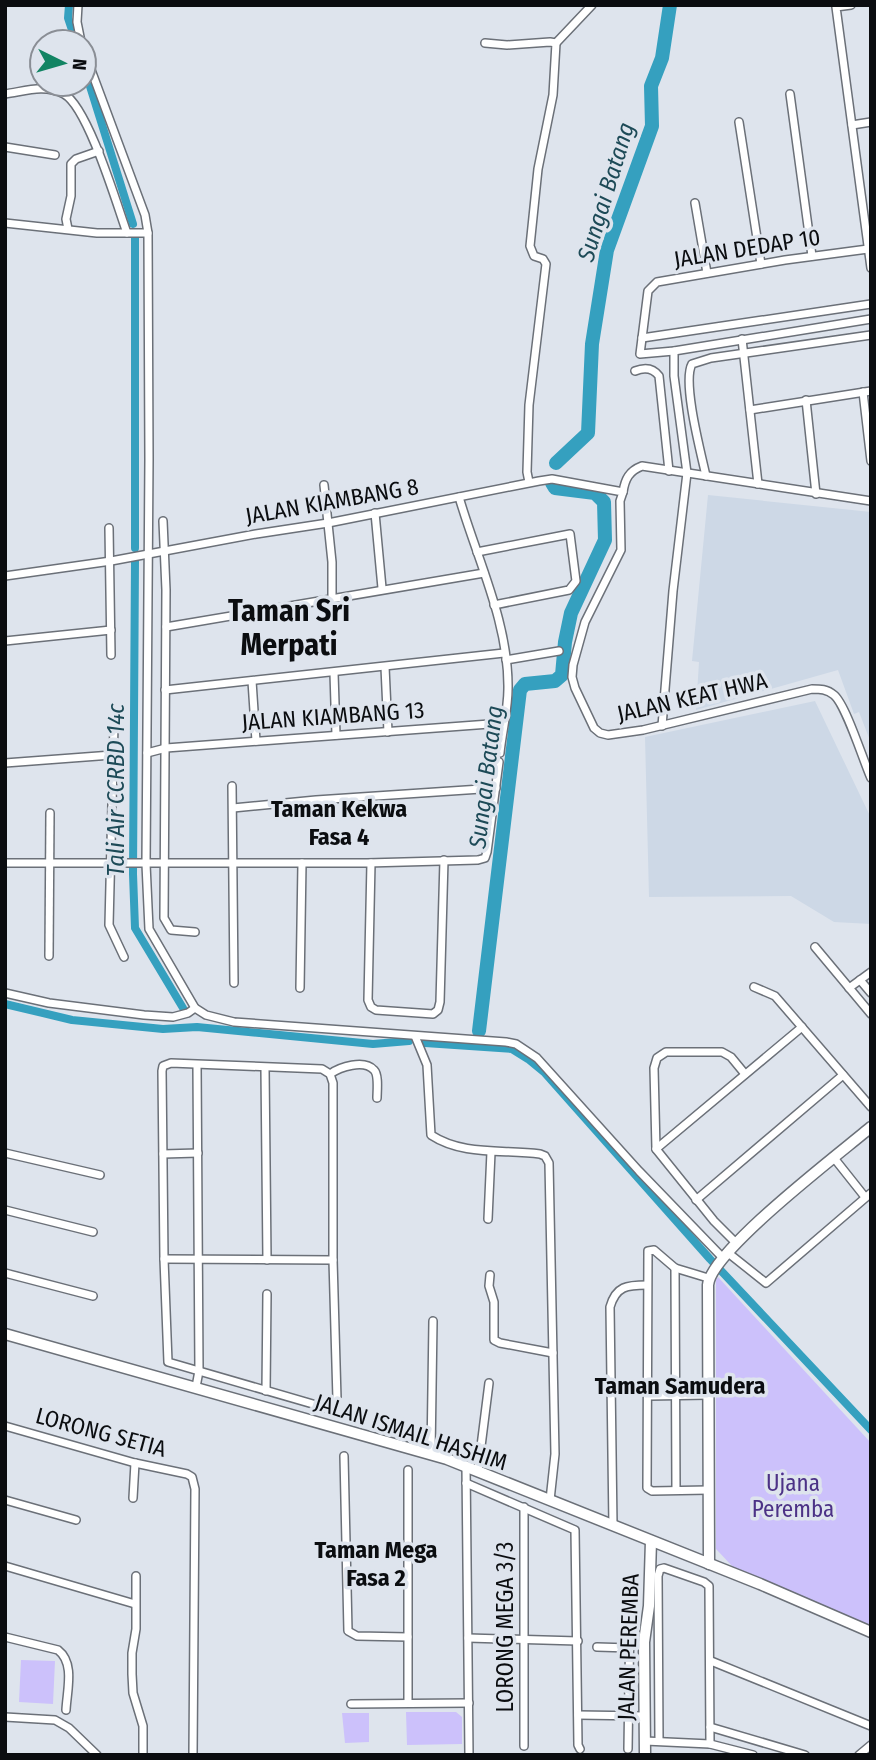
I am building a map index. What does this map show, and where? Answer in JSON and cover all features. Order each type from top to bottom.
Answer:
[{"type":"street","points":[[78,5],[78,28]]},
{"type":"street","points":[[528,482],[529,405],[546,264],[543,259],[534,256],[530,246],[538,169],[553,95],[556,43],[592,5]]},
{"type":"street","points":[[851,5],[836,7],[871,268]]},
{"type":"street","points":[[485,43],[556,43]]},
{"type":"street","points":[[5,94],[31,88],[64,94],[72,100],[99,151],[127,233]]},
{"type":"street","points":[[98,89],[145,215],[148,233],[147,753],[142,864],[149,929],[195,1008],[214,1018],[234,1022],[506,1042],[526,1050],[537,1058],[639,1171],[723,1257],[766,1283],[868,1195],[834,1158]]},
{"type":"street","points":[[790,94],[812,256]]},
{"type":"street","points":[[739,122],[761,264]]},
{"type":"street","points":[[852,125],[871,122]]},
{"type":"street","points":[[5,147],[55,155]]},
{"type":"street","points":[[68,229],[66,219],[71,196],[71,164],[76,159],[99,151]]},
{"type":"street","points":[[860,191],[871,190]]},
{"type":"street","points":[[695,203],[708,273]]},
{"type":"street","points":[[5,223],[97,233],[148,233]]},
{"type":"street","name":"JALAN DEDAP 10","points":[[642,338],[650,288],[657,282],[868,249]]},
{"type":"street","points":[[871,304],[642,338],[640,354],[674,351],[871,319]]},
{"type":"street","points":[[706,476],[691,401],[689,369],[695,361],[871,335]]},
{"type":"street","points":[[742,339],[758,484]]},
{"type":"street","points":[[662,726],[673,591],[687,473],[674,376],[674,351]]},
{"type":"street","points":[[635,371],[648,369],[659,376],[674,376]]},
{"type":"street","points":[[659,376],[669,471]]},
{"type":"street","points":[[750,410],[867,391],[871,461]]},
{"type":"street","points":[[806,400],[816,494]]},
{"type":"street","points":[[665,415],[679,414]]},
{"type":"street","points":[[623,492],[625,481],[635,469],[642,466],[871,501]]},
{"type":"street","name":"JALAN KIAMBANG 8","points":[[5,576],[111,561],[328,523],[528,482],[552,479],[623,492]]},
{"type":"street","points":[[324,485],[332,597]]},
{"type":"street","name":"JALAN KEAT HWA","points":[[623,492],[620,501],[621,550],[585,622],[573,665],[572,677],[594,728],[608,735],[662,726],[812,689],[822,689],[840,702],[871,778]]},
{"type":"street","points":[[5,863],[371,863],[485,858],[508,691],[505,656],[494,605],[459,497]]},
{"type":"street","points":[[375,513],[382,588]]},
{"type":"street","points":[[163,521],[166,626],[164,918],[167,926],[176,932],[195,932]]},
{"type":"street","points":[[109,528],[111,655]]},
{"type":"street","points":[[477,552],[570,534],[576,581],[569,590],[494,605]]},
{"type":"street","points":[[166,626],[484,573]]},
{"type":"street","points":[[5,640],[111,630]]},
{"type":"street","points":[[165,690],[559,651]]},
{"type":"street","points":[[385,667],[388,732]]},
{"type":"street","points":[[334,673],[336,735]]},
{"type":"street","points":[[252,681],[257,741]]},
{"type":"street","name":"JALAN KIAMBANG 13","points":[[147,753],[166,748],[503,723]]},
{"type":"street","points":[[114,725],[109,925],[124,957]]},
{"type":"street","points":[[5,763],[112,755]]},
{"type":"street","points":[[232,786],[234,983]]},
{"type":"street","points":[[233,808],[496,788]]},
{"type":"street","points":[[49,956],[50,813]]},
{"type":"street","points":[[371,863],[368,1000],[376,1010],[433,1014],[438,1010],[440,1002],[444,860]]},
{"type":"street","points":[[300,988],[302,863]]},
{"type":"street","points":[[815,947],[871,1014]]},
{"type":"street","points":[[849,988],[871,972]]},
{"type":"street","points":[[860,980],[871,993]]},
{"type":"street","points":[[754,987],[775,996],[871,1107]]},
{"type":"street","points":[[5,993],[49,1003],[144,1015],[173,1017],[195,1008]]},
{"type":"street","points":[[656,1149],[802,1027]]},
{"type":"street","points":[[415,1037],[427,1065],[431,1135],[460,1146],[491,1152],[540,1154],[545,1156],[549,1163],[555,1454],[550,1500]]},
{"type":"street","points":[[735,1242],[696,1200],[656,1149],[654,1068],[660,1055],[666,1052],[722,1052],[731,1057],[745,1074]]},
{"type":"street","points":[[171,1063],[197,1065],[322,1069],[330,1074],[337,1399],[333,1407],[327,1409],[168,1362],[164,1259],[163,1066],[171,1063]]},
{"type":"street","points":[[196,1387],[199,1371],[197,1065]]},
{"type":"street","points":[[330,1074],[338,1068],[360,1065],[373,1069],[376,1073],[377,1098]]},
{"type":"street","points":[[265,1068],[267,1259]]},
{"type":"street","points":[[696,1200],[843,1074]]},
{"type":"street","points":[[709,1564],[710,1275],[735,1242],[871,1127]]},
{"type":"street","points":[[488,1219],[491,1152]]},
{"type":"street","points":[[5,1153],[100,1175]]},
{"type":"street","points":[[163,1154],[198,1153]]},
{"type":"street","points":[[5,1210],[93,1232]]},
{"type":"street","points":[[709,1490],[652,1491],[647,1488],[647,1254],[654,1250],[675,1268],[710,1275]]},
{"type":"street","points":[[164,1259],[333,1260]]},
{"type":"street","points":[[675,1268],[676,1490]]},
{"type":"street","points":[[5,1273],[93,1296]]},
{"type":"street","points":[[490,1275],[489,1286],[494,1302],[494,1340],[553,1353]]},
{"type":"street","points":[[613,1526],[610,1307],[619,1289],[626,1285],[647,1285]]},
{"type":"street","points":[[266,1391],[267,1294]]},
{"type":"street","points":[[430,1454],[433,1321]]},
{"type":"street","name":"JALAN ISMAIL HASHIM","points":[[5,1334],[430,1454],[478,1470],[871,1632]]},
{"type":"street","points":[[478,1470],[489,1383]]},
{"type":"street","points":[[649,1396],[708,1395]]},
{"type":"street","name":"LORONG SETIA","points":[[5,1426],[192,1477],[195,1489],[193,1755]]},
{"type":"street","points":[[344,1456],[348,1631],[357,1636],[408,1637]]},
{"type":"street","points":[[132,1498],[135,1463]]},
{"type":"street","points":[[466,1466],[469,1755]]},
{"type":"street","points":[[408,1470],[408,1703]]},
{"type":"street","points":[[466,1483],[575,1530],[580,1749]]},
{"type":"street","points":[[5,1500],[76,1520]]},
{"type":"street","name":"LORONG MEGA 3/3","points":[[524,1507],[524,1746]]},
{"type":"street","name":"JALAN PEREMBA","points":[[645,1755],[644,1642],[649,1606],[651,1541]]},
{"type":"street","points":[[5,1566],[135,1604]]},
{"type":"street","points":[[659,1741],[658,1576],[660,1569],[668,1568],[707,1583],[709,1587],[710,1744]]},
{"type":"street","points":[[136,1576],[136,1629],[132,1674],[133,1693],[143,1726],[143,1755]]},
{"type":"street","points":[[628,1749],[630,1614]]},
{"type":"street","points":[[5,1637],[58,1650],[62,1654],[68,1666],[66,1710]]},
{"type":"street","points":[[468,1638],[578,1641]]},
{"type":"street","points":[[597,1647],[630,1648]]},
{"type":"street","points":[[711,1661],[871,1726]]},
{"type":"street","points":[[351,1703],[469,1703]]},
{"type":"street","points":[[579,1715],[645,1716]]},
{"type":"street","points":[[5,1717],[55,1720],[69,1728],[97,1755]]},
{"type":"street","points":[[710,1727],[805,1755]]},
{"type":"street","points":[[645,1741],[710,1744],[753,1755]]},
{"type":"street","points":[[859,1755],[871,1745]]},
{"type":"shaded area","points":[[708,495],[871,512],[871,743],[859,712],[854,714],[838,670],[696,710],[699,662],[692,661]]},
{"type":"shaded area","points":[[815,701],[871,818],[871,924],[834,922],[791,896],[649,897],[645,737]]},
{"type":"green space","name":"Ujana Peremba","points":[[718,1277],[871,1443],[871,1626],[733,1567],[716,1549]]},
{"type":"green space","points":[[21,1660],[55,1661],[53,1704],[19,1702]]},
{"type":"green space","points":[[406,1712],[456,1712],[462,1717],[462,1744],[407,1745]]},
{"type":"green space","points":[[342,1713],[369,1713],[369,1742],[345,1743]]},
{"type":"waterway","name":"Tali Air CCRBD 14c","points":[[69,5],[68,18],[71,28]]},
{"type":"waterway","name":"Sungai Batang","points":[[556,463],[588,433],[592,344],[607,250],[652,126],[651,86],[662,58],[670,5]]},
{"type":"waterway","name":"Tali Air CCRBD 14c","points":[[94,98],[133,224]]},
{"type":"waterway","name":"Tali Air CCRBD 14c","points":[[135,234],[135,548]]},
{"type":"waterway","name":"Sungai Batang","points":[[479,1031],[520,690],[525,684],[555,681],[562,675],[571,613],[605,540],[604,502],[595,493],[555,488],[552,483]]},
{"type":"waterway","name":"Tali Air CCRBD 14c","points":[[135,560],[135,928],[183,1008]]},
{"type":"waterway","points":[[5,1004],[72,1020],[163,1029],[197,1027],[373,1044],[409,1041]]},
{"type":"waterway","points":[[425,1043],[512,1049],[545,1073],[710,1259],[871,1430]]},
{"type":"district","name":"Taman Sri Merpati","points":[[289,628]]},
{"type":"district","name":"Taman Kekwa Fasa 4","points":[[339,823]]},
{"type":"district","name":"Taman Samudera","points":[[680,1386]]},
{"type":"district","name":"Taman Mega Fasa 2","points":[[376,1564]]}]
